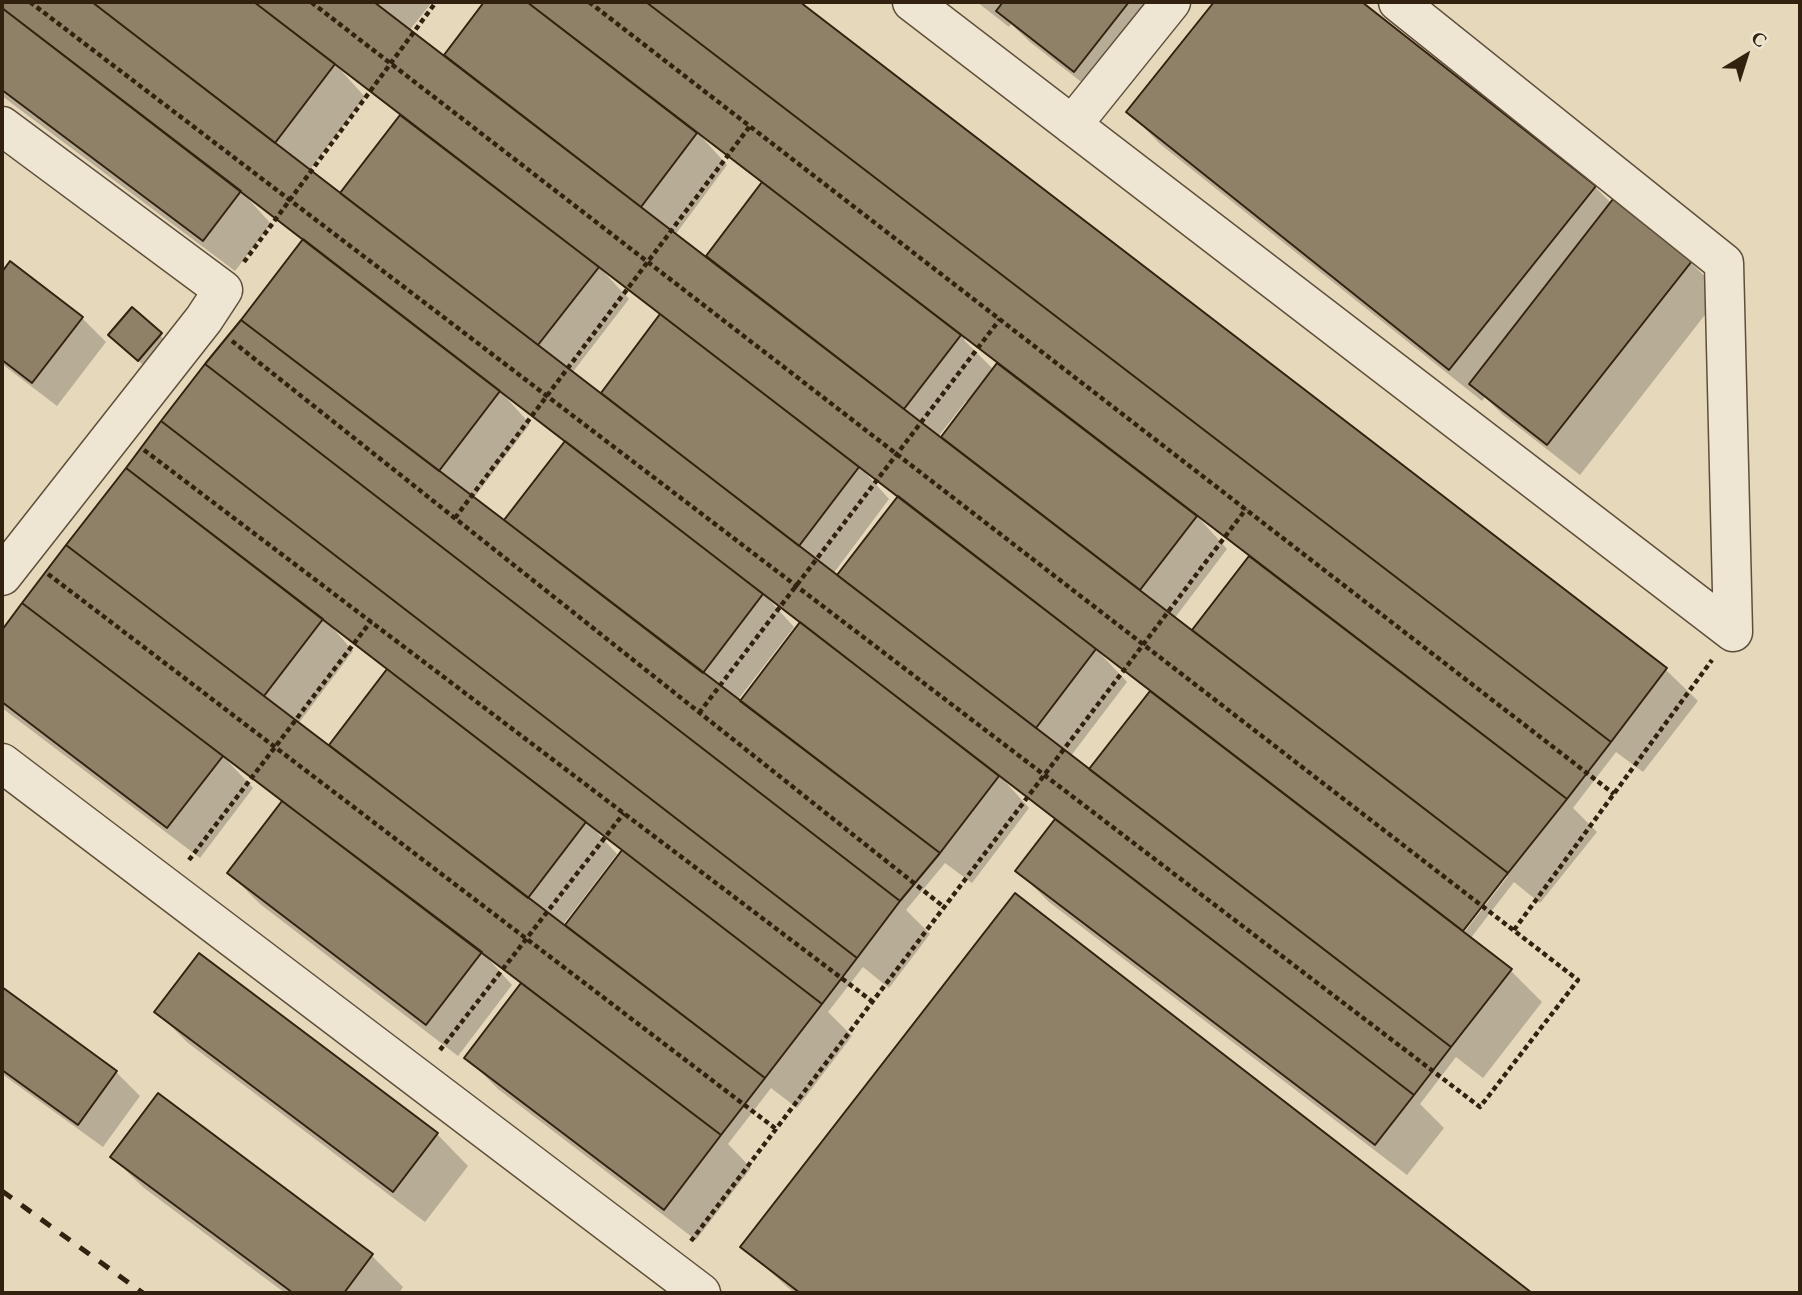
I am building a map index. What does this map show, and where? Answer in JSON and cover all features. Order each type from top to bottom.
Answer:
[{"type":"lane","points":[[912,2],[1733,632]]},
{"type":"lane","points":[[1072,125],[1171,2]]},
{"type":"lane","points":[[1398,2],[1724,263],[1733,632]]},
{"type":"lane","points":[[2,126],[214,305],[11,564]]},
{"type":"lane","points":[[2,763],[701,1293]]},
{"type":"path","points":[[30,2],[1480,1107],[1578,980],[311,2]]},
{"type":"path","points":[[436,2],[214,305],[455,518],[944,907]]},
{"type":"path","points":[[589,2],[1614,794]]},
{"type":"path","points":[[455,518],[750,126]]},
{"type":"path","points":[[699,713],[1000,319]]},
{"type":"path","points":[[118,430],[873,1002]]},
{"type":"path","points":[[669,1270],[1246,509]]},
{"type":"path","points":[[11,564],[275,747],[776,1129]]},
{"type":"path","points":[[168,889],[371,621]]},
{"type":"path","points":[[1514,930],[1733,632]]},
{"type":"path","points":[[418,1079],[624,813]]},
{"type":"building","points":[[2,2],[92,2],[1451,1047],[1414,1095],[2,8]]},
{"type":"building","points":[[92,2],[254,2],[335,64],[275,143]]},
{"type":"building","points":[[254,2],[374,2],[1508,873],[1463,931]]},
{"type":"building","points":[[484,2],[527,2],[697,133],[641,207],[444,55]]},
{"type":"building","points":[[527,2],[646,2],[1611,742],[1567,799]]},
{"type":"building","points":[[646,2],[800,2],[1667,668],[1611,742]]},
{"type":"building","points":[[1003,2],[1129,2],[1074,72],[996,11]]},
{"type":"building","points":[[1214,2],[1362,2],[1596,186],[1449,370],[1126,112]]},
{"type":"building","points":[[2,8],[241,191],[203,241],[2,90]]},
{"type":"building","points":[[400,115],[599,267],[538,345],[340,193]]},
{"type":"building","points":[[762,182],[961,335],[904,409],[706,256]]},
{"type":"building","points":[[1613,199],[1692,261],[1547,445],[1469,384]]},
{"type":"building","points":[[303,239],[500,391],[439,471],[241,320]]},
{"type":"building","points":[[10,261],[83,317],[32,383],[2,360],[2,272]]},
{"type":"building","points":[[132,307],[162,333],[138,361],[108,335]]},
{"type":"building","points":[[660,314],[859,467],[799,546],[601,393]]},
{"type":"building","points":[[241,320],[940,853],[900,901],[205,364]]},
{"type":"building","points":[[997,363],[1197,516],[1140,590],[941,437]]},
{"type":"building","points":[[205,364],[900,901],[857,958],[161,421]]},
{"type":"building","points":[[161,421],[857,958],[822,1004],[126,468]]},
{"type":"building","points":[[565,441],[763,594],[703,673],[504,520]]},
{"type":"building","points":[[126,468],[323,619],[264,696],[66,545]]},
{"type":"building","points":[[898,496],[1096,649],[1036,728],[837,575]]},
{"type":"building","points":[[66,545],[765,1078],[721,1135],[22,603]]},
{"type":"building","points":[[1249,556],[1567,799],[1508,873],[1192,630]]},
{"type":"building","points":[[22,603],[223,756],[167,828],[2,702],[2,630]]},
{"type":"building","points":[[800,622],[999,776],[940,853],[740,701]]},
{"type":"building","points":[[387,669],[586,822],[528,898],[329,745]]},
{"type":"building","points":[[1150,691],[1512,969],[1451,1047],[1089,769]]},
{"type":"building","points":[[282,801],[482,952],[426,1025],[227,873]]},
{"type":"building","points":[[1055,819],[1414,1095],[1375,1145],[1015,871]]},
{"type":"building","points":[[622,850],[822,1004],[765,1078],[565,925]]},
{"type":"building","points":[[1015,893],[1532,1293],[800,1293],[740,1247]]},
{"type":"building","points":[[199,953],[438,1133],[393,1192],[154,1012]]},
{"type":"building","points":[[521,983],[721,1135],[664,1210],[464,1058]]},
{"type":"building","points":[[2,987],[117,1071],[78,1125],[2,1070]]},
{"type":"building","points":[[158,1093],[373,1254],[344,1293],[293,1293],[110,1157]]},
{"type":"railway","points":[[2,1191],[143,1293]]}]
